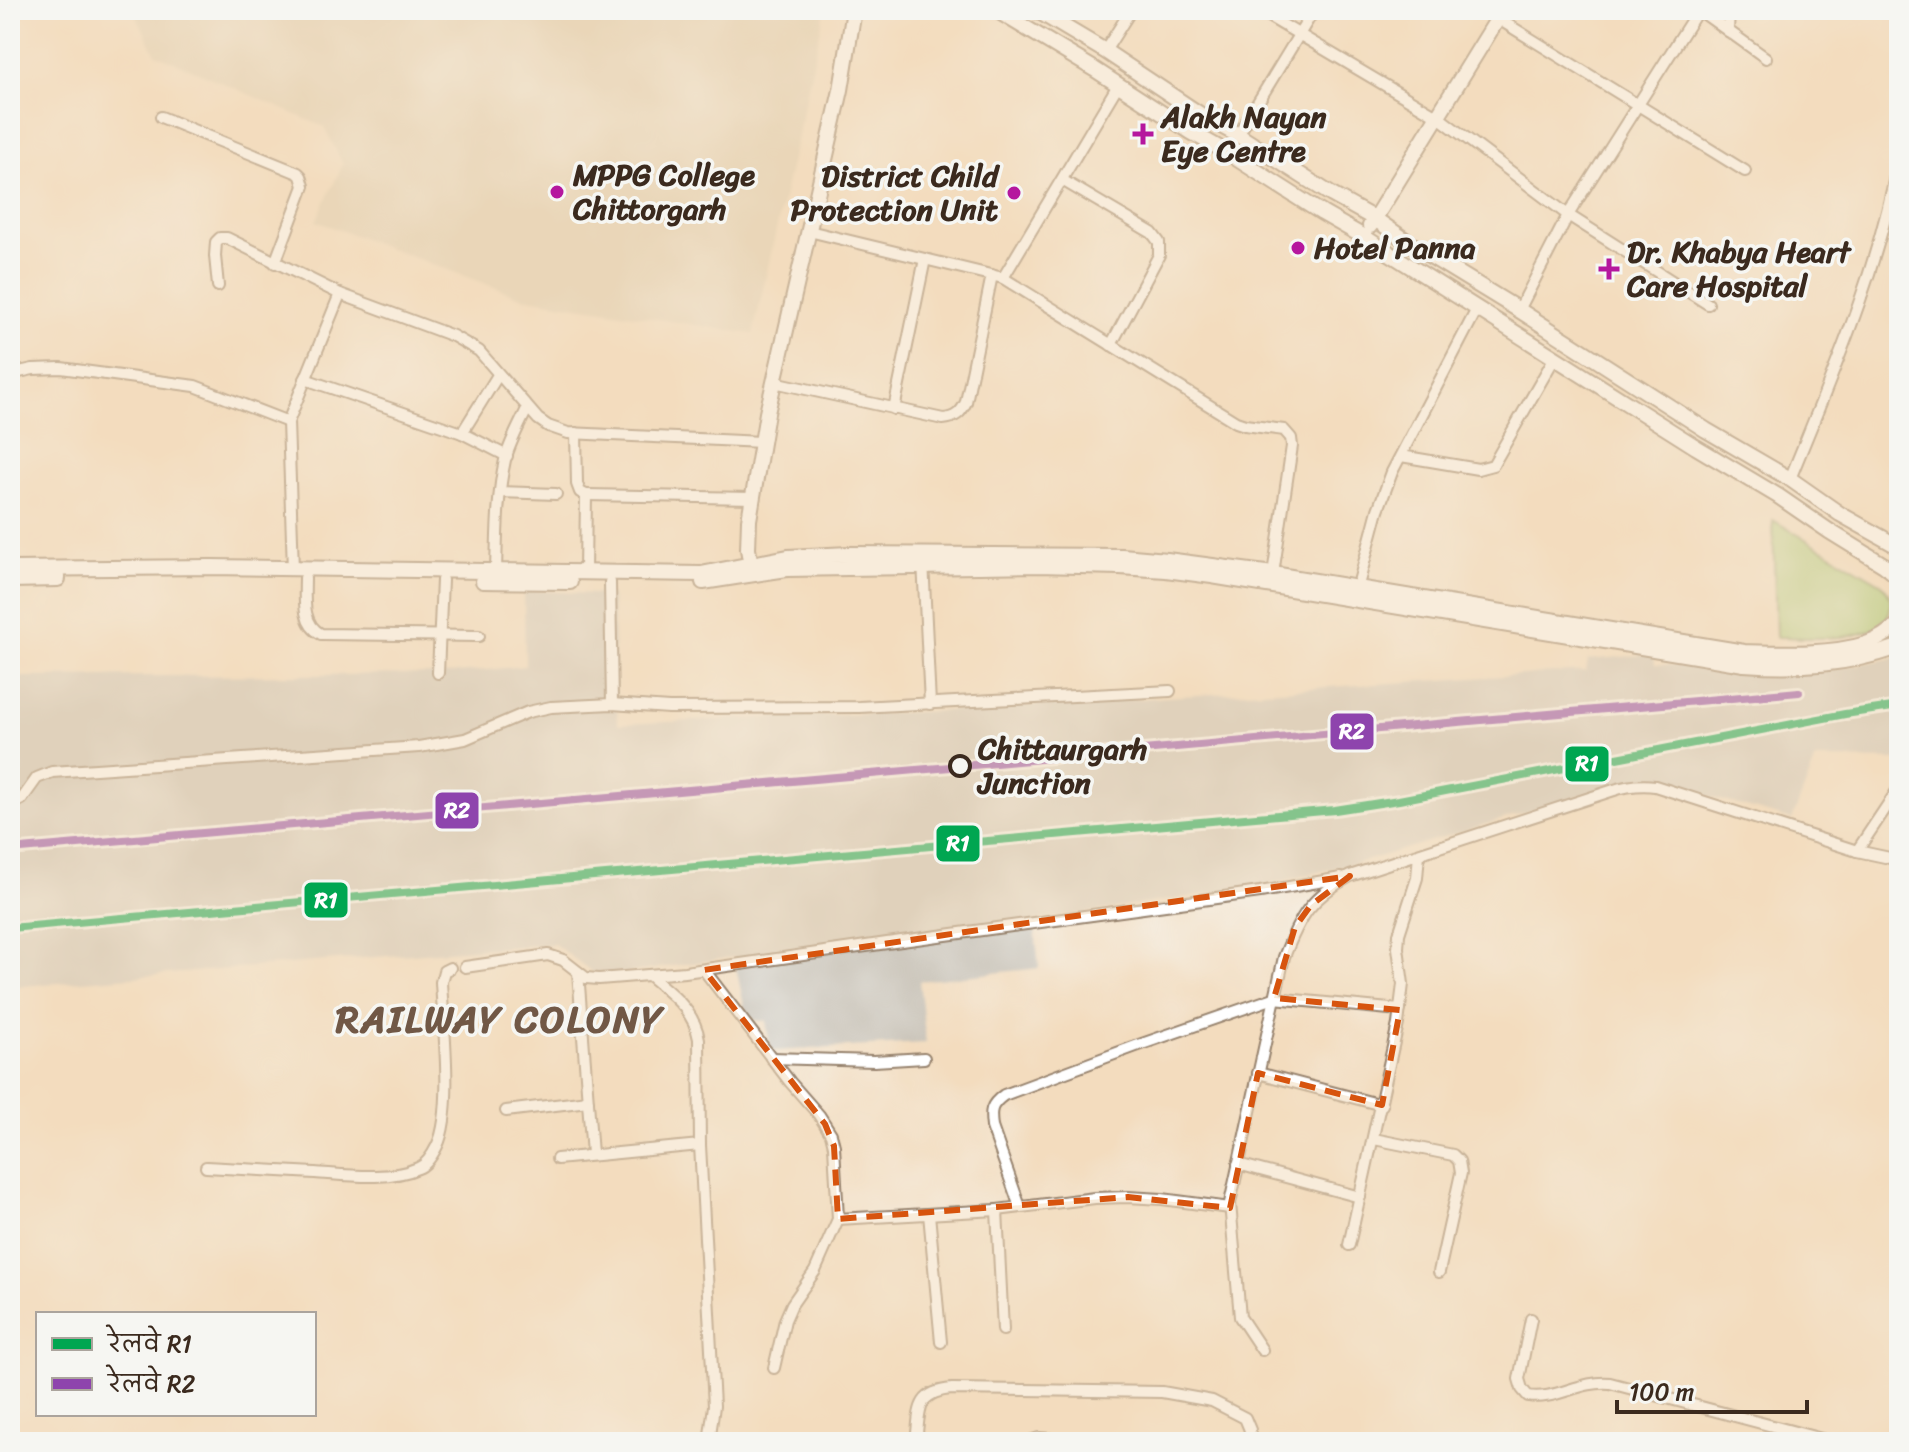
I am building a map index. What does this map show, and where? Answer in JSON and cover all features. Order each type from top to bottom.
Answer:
[{"type":"main road","points":[[752,569],[748,534],[762,442],[841,90],[854,10]]},
{"type":"main road","points":[[996,10],[1778,496],[1899,577]]},
{"type":"main road","points":[[1036,10],[1105,51],[1201,115],[1375,219],[1706,430],[1790,479],[1840,514],[1899,547]]},
{"type":"main road","points":[[1364,237],[1500,14]]},
{"type":"main road","points":[[10,569],[701,574],[923,561],[1122,556],[1273,574],[1356,594],[1744,664],[1810,666],[1867,657],[1899,647]]},
{"type":"main road","points":[[923,561],[1151,569],[1356,594],[1744,652],[1811,652],[1853,647],[1866,644],[1899,624]]},
{"type":"main road","points":[[10,580],[299,573],[442,580],[701,582],[752,569]]},
{"type":"street","points":[[1105,51],[1131,10]]},
{"type":"street","points":[[1258,10],[1437,116],[1568,215],[1708,304]]},
{"type":"street","points":[[1238,135],[1314,10]]},
{"type":"street","points":[[1484,10],[1500,14],[1745,171]]},
{"type":"street","points":[[1519,310],[1568,215],[1699,10],[1766,58]]},
{"type":"street","points":[[1728,31],[1729,10]]},
{"type":"street","points":[[774,382],[943,419],[951,419],[962,410],[998,276],[1062,180],[1118,85]]},
{"type":"street","points":[[161,117],[301,176],[304,186],[275,263]]},
{"type":"street","points":[[1790,479],[1846,342],[1870,271],[1893,193],[1899,156]]},
{"type":"street","points":[[1062,180],[1152,233],[1159,242],[1159,255],[1111,345]]},
{"type":"street","points":[[809,231],[998,276],[1236,422],[1278,428],[1288,433],[1292,446],[1273,574]]},
{"type":"street","points":[[218,286],[216,242],[227,238],[340,294],[453,336],[479,351],[527,409],[548,426],[568,433],[762,442]]},
{"type":"street","points":[[894,409],[925,259]]},
{"type":"street","points":[[340,294],[288,422],[299,573],[306,617],[316,632],[321,634],[479,636]]},
{"type":"street","points":[[1356,594],[1378,510],[1392,472],[1477,309]]},
{"type":"street","points":[[1401,456],[1478,469],[1493,465],[1555,357]]},
{"type":"street","points":[[10,374],[61,368],[195,386],[288,422]]},
{"type":"street","points":[[462,433],[498,375]]},
{"type":"street","points":[[305,379],[462,433],[507,456]]},
{"type":"street","points":[[496,572],[500,492],[511,442],[527,409]]},
{"type":"street","points":[[576,433],[577,484],[580,492],[586,495],[753,498]]},
{"type":"street","points":[[500,492],[556,494]]},
{"type":"street","points":[[585,573],[586,495]]},
{"type":"street","points":[[923,561],[930,704]]},
{"type":"street","points":[[438,673],[442,580]]},
{"type":"street","points":[[610,582],[612,704]]},
{"type":"street","points":[[10,805],[22,799],[37,778],[52,772],[419,747],[465,739],[528,712],[551,707],[612,704],[685,708],[859,707],[1170,691]]},
{"type":"street","points":[[465,967],[548,955],[563,960],[586,978],[650,976],[1260,892],[1350,876],[1619,789],[1642,785],[1655,786],[1857,851],[1899,860]]},
{"type":"street","points":[[1857,851],[1897,795]]},
{"type":"street","points":[[1349,1245],[1382,1105],[1400,1010],[1403,984],[1399,934],[1417,878],[1419,854]]},
{"type":"street","points":[[1262,1350],[1240,1317],[1230,1208],[1238,1164],[1274,998],[1295,927],[1329,887],[1350,876]]},
{"type":"street","points":[[206,1167],[373,1176],[421,1167],[439,1143],[444,1119],[446,1092],[441,982],[444,971],[450,968]]},
{"type":"street","points":[[704,970],[819,1115],[831,1134],[834,1146],[838,1219],[815,1271],[785,1320],[774,1368]]},
{"type":"street","points":[[578,972],[592,1154]]},
{"type":"street","points":[[650,976],[685,1006],[697,1028],[699,1039],[700,1145],[714,1406],[709,1442]]},
{"type":"street","points":[[1020,1207],[990,1116],[995,1102],[1004,1095],[1274,998],[1400,1010]]},
{"type":"street","points":[[771,1058],[874,1061],[924,1058]]},
{"type":"street","points":[[1258,1073],[1382,1105]]},
{"type":"street","points":[[506,1111],[588,1101]]},
{"type":"street","points":[[1374,1139],[1453,1155],[1459,1161],[1461,1173],[1439,1272]]},
{"type":"street","points":[[557,1159],[700,1145]]},
{"type":"street","points":[[1238,1164],[1360,1197]]},
{"type":"street","points":[[838,1219],[997,1210],[1128,1197],[1230,1208]]},
{"type":"street","points":[[997,1210],[1003,1330]]},
{"type":"street","points":[[929,1214],[941,1342]]},
{"type":"street","points":[[1531,1319],[1519,1379],[1528,1396],[1537,1398],[1587,1384],[1610,1383],[1833,1442]]},
{"type":"street","points":[[916,1442],[923,1401],[938,1390],[952,1389],[1162,1392],[1212,1401],[1245,1418],[1250,1430],[1248,1442]]},
{"type":"street","points":[[1027,1442],[1039,1438],[1096,1442]]},
{"type":"highlighted area","points":[[1350,876],[1311,905],[1295,927],[1274,998],[1400,1010],[1382,1105],[1258,1073],[1230,1208],[1128,1197],[838,1219],[834,1146],[825,1124],[704,970]]},
{"type":"shaded area","name":"MPPG College Chittorgarh","points":[[133,10],[825,10],[753,334],[521,297],[316,221],[343,164],[324,127],[156,54]]},
{"type":"shaded area","points":[[524,590],[612,595],[618,724],[941,711],[1586,671],[1588,660],[1654,654],[1655,664],[1749,671],[1823,671],[1899,657],[1899,760],[1816,759],[1792,820],[1646,779],[1604,786],[1593,792],[1368,860],[1266,885],[1034,921],[1039,968],[919,981],[926,1043],[771,1051],[766,1021],[747,1020],[734,957],[599,977],[554,944],[10,987],[10,677],[447,674],[525,666]]},
{"type":"green space","points":[[1773,520],[1882,584],[1889,594],[1891,605],[1881,624],[1855,635],[1776,637]]},
{"type":"rail line","name":"R2","points":[[10,850],[1799,692]]},
{"type":"rail line","name":"R1","points":[[10,928],[1335,810],[1899,706]]},
{"type":"place","name":"Alakh Nayan Eye Centre","points":[[1143,134]]},
{"type":"place","name":"MPPG College Chittorgarh","points":[[557,192]]},
{"type":"place","name":"District Child Protection Unit","points":[[1014,193]]},
{"type":"place","name":"Hotel Panna","points":[[1298,248]]},
{"type":"place","name":"Dr. Khabya Heart Care Hospital","points":[[1609,269]]},
{"type":"place","name":"Chittaurgarh Junction","points":[[960,766]]},
{"type":"district","name":"RAILWAY COLONY","points":[[500,1019]]}]
